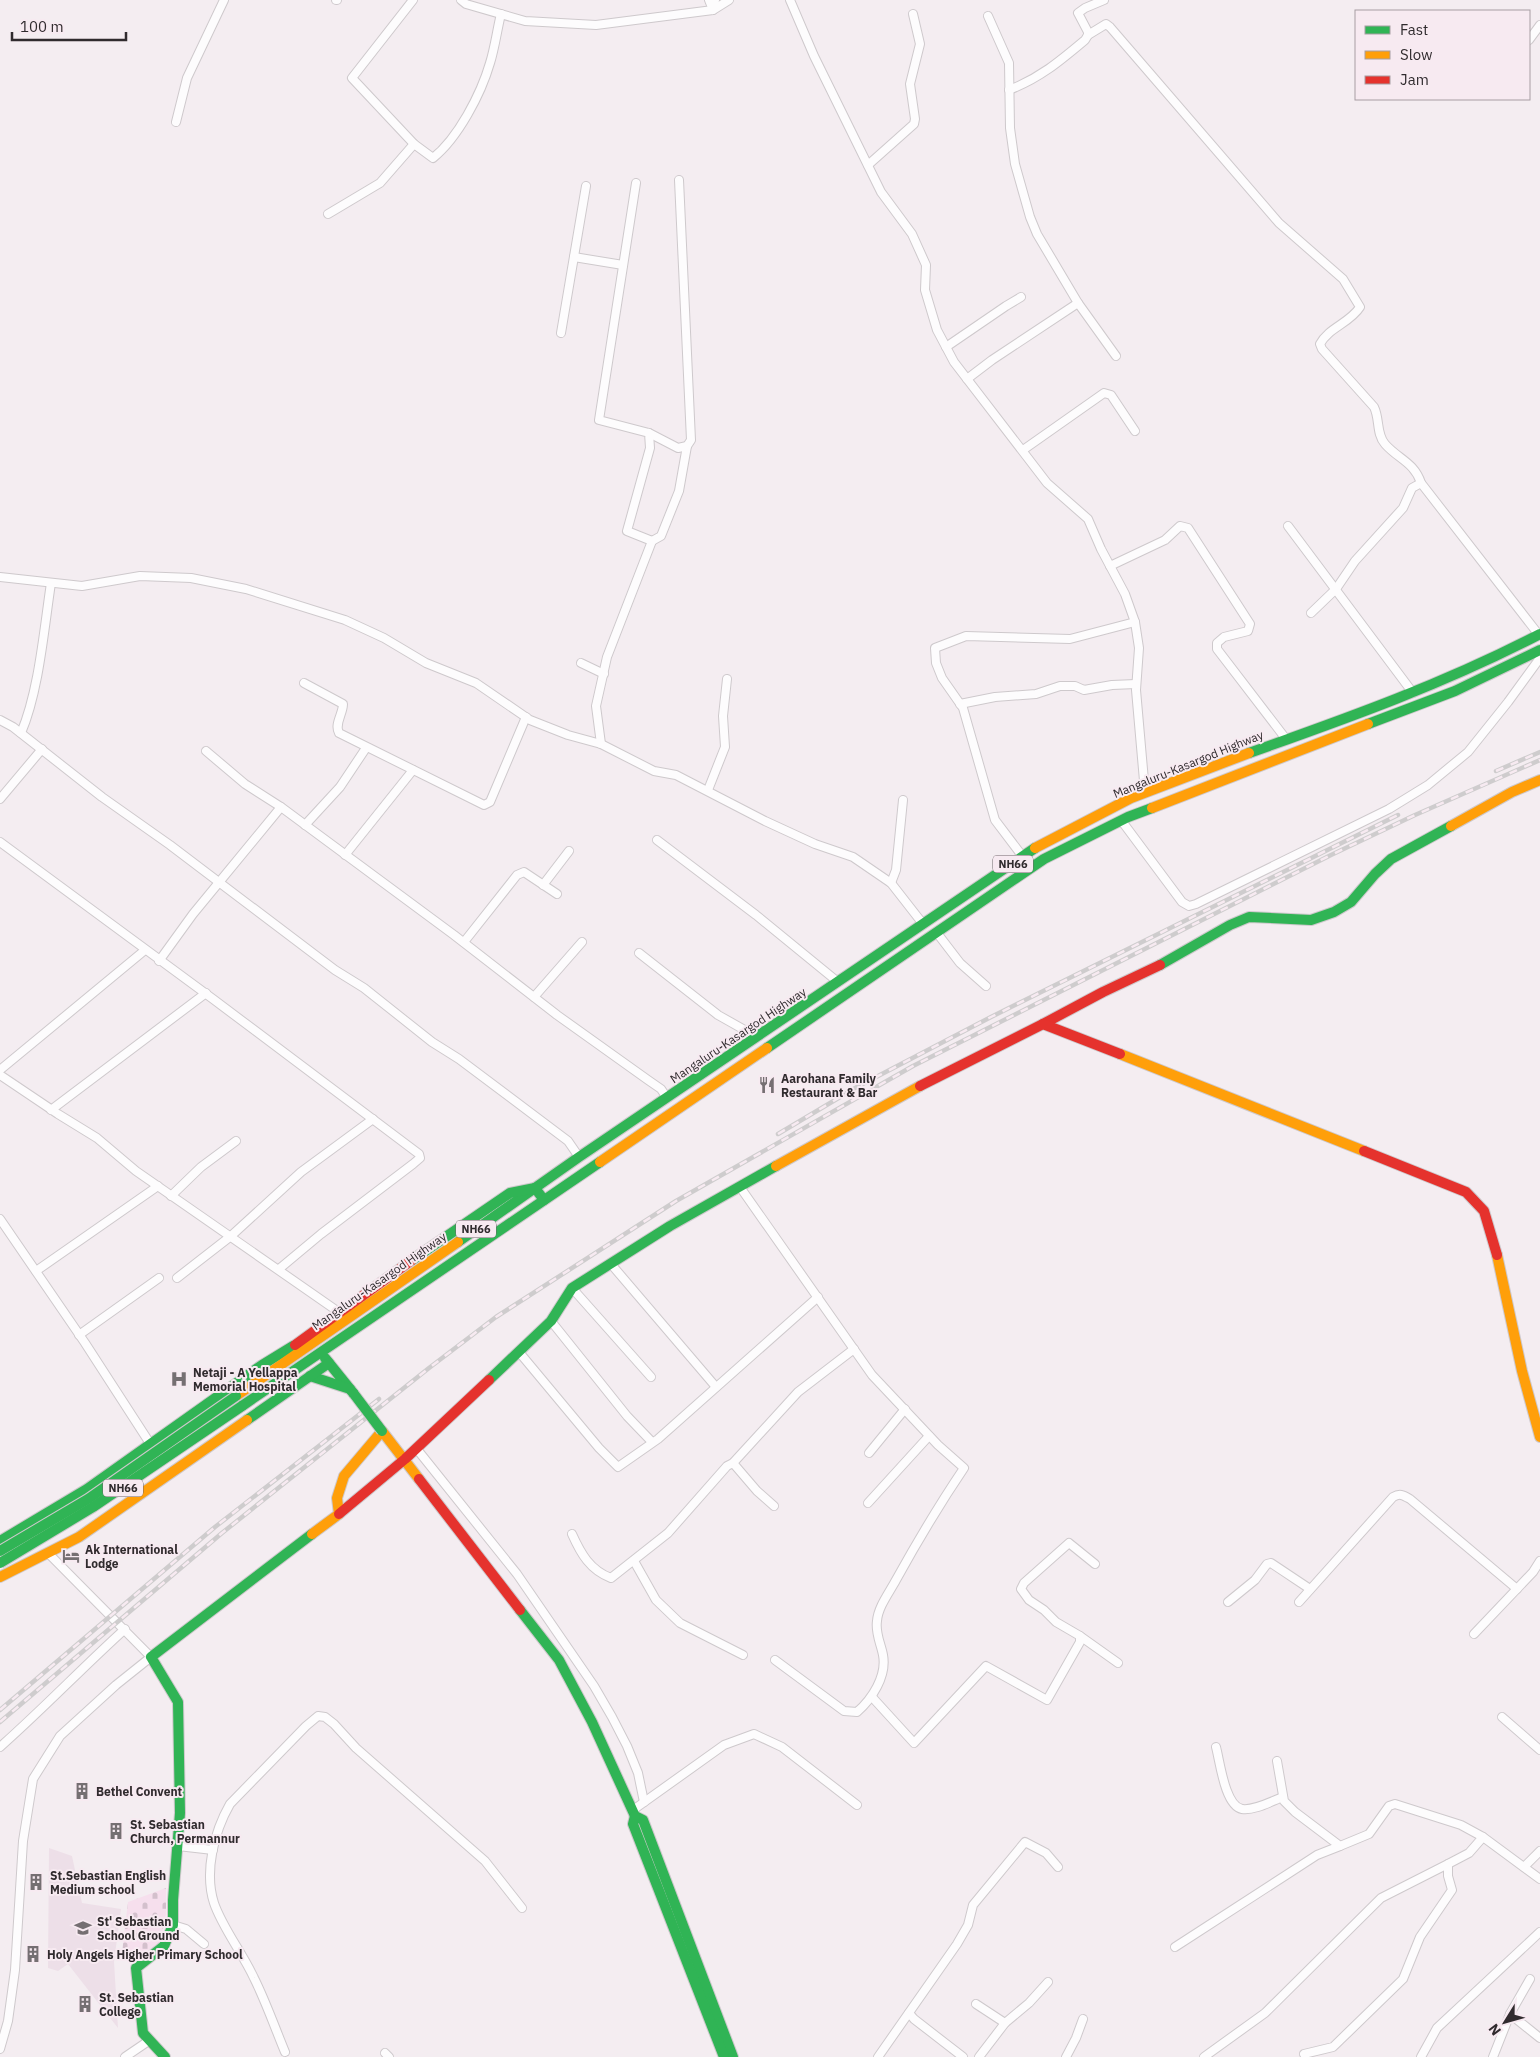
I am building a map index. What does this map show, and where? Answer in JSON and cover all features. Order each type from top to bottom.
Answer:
[{"type":"main road","name":"Mangaluru-Kasargod Highway","points":[[0,1550],[88,1499],[311,1344],[342,1315],[535,1188],[1023,857],[1067,831],[1145,792],[1413,693],[1510,651],[1539,634]]},
{"type":"main road","name":"Mangaluru-Kasargod Highway","points":[[0,1563],[93,1507],[1044,859],[1121,820],[1171,799],[1455,691],[1540,650]]},
{"type":"main road","points":[[165,2057],[143,2033],[136,1968],[164,1946],[173,1926],[180,1813],[178,1702],[151,1657],[339,1514],[405,1458],[551,1321],[572,1288],[670,1226],[889,1102],[1103,992],[1150,971],[1230,925],[1250,917],[1311,920],[1334,912],[1352,902],[1375,874],[1391,859],[1512,792],[1540,780]]},
{"type":"main road","points":[[1043,1024],[1466,1192],[1484,1211],[1495,1245],[1522,1371],[1538,1418],[1540,1437]]},
{"type":"main road","points":[[535,1188],[544,1200]]},
{"type":"main road","points":[[0,1541],[88,1489],[230,1387],[342,1315]]},
{"type":"main road","points":[[293,1346],[311,1344]]},
{"type":"main road","points":[[320,1353],[382,1432],[405,1458],[559,1660],[592,1722],[634,1813],[634,1824],[724,2057]]},
{"type":"main road","points":[[0,1576],[79,1537],[329,1363]]},
{"type":"main road","points":[[310,1376],[352,1392]]},
{"type":"main road","points":[[339,1514],[336,1498],[344,1476],[382,1432]]},
{"type":"main road","points":[[0,1550],[18,1566]]},
{"type":"main road","points":[[634,1813],[643,1820],[733,2057]]},
{"type":"street","points":[[176,122],[187,78],[224,0]]},
{"type":"street","points":[[413,0],[352,78],[414,144],[433,158],[442,151],[460,126],[490,64],[501,14]]},
{"type":"street","points":[[461,0],[466,4],[525,21],[596,26],[713,10],[729,0]]},
{"type":"street","points":[[709,0],[713,10]]},
{"type":"street","points":[[713,10],[715,0]]},
{"type":"street","points":[[790,0],[814,56],[881,192],[912,234],[919,249],[926,265],[925,290],[937,330],[954,362],[1047,483],[1088,519],[1125,594],[1134,622],[1139,648],[1136,684],[1145,792]]},
{"type":"street","points":[[1088,35],[1078,13],[1104,0]]},
{"type":"street","points":[[868,165],[914,124],[910,84],[920,44],[913,14]]},
{"type":"street","points":[[988,16],[1009,63],[1010,128],[1014,164],[1030,217],[1037,234],[1078,303],[1116,356]]},
{"type":"street","points":[[1009,90],[1038,77],[1051,68],[1102,25],[1106,24],[1110,27],[1279,223],[1344,280],[1360,307],[1351,318],[1323,338],[1320,344],[1332,362],[1374,407],[1378,416],[1380,436],[1385,444],[1406,460],[1418,474],[1422,483],[1539,634]]},
{"type":"street","points":[[1530,39],[1540,25]]},
{"type":"street","points":[[328,214],[380,182],[414,144]]},
{"type":"street","points":[[601,744],[596,706],[608,657],[652,541],[661,536],[679,491],[687,446],[691,440],[679,180]]},
{"type":"street","points":[[636,183],[599,420],[649,433],[678,448],[687,446]]},
{"type":"street","points":[[561,333],[586,186]]},
{"type":"street","points":[[574,257],[623,265]]},
{"type":"street","points":[[946,347],[1021,297]]},
{"type":"street","points":[[967,379],[992,360],[1078,303]]},
{"type":"street","points":[[1023,450],[1104,393],[1111,395],[1135,431]]},
{"type":"street","points":[[649,433],[650,448],[627,531],[652,541]]},
{"type":"street","points":[[1311,613],[1336,589],[1355,561],[1403,508],[1412,488],[1422,483]]},
{"type":"street","points":[[1110,566],[1166,540],[1180,526],[1188,528],[1250,621],[1248,631],[1220,639],[1217,643],[1217,649],[1286,739]]},
{"type":"street","points":[[1288,526],[1413,693]]},
{"type":"street","points":[[0,577],[82,586],[140,576],[191,578],[246,589],[345,620],[384,638],[426,663],[476,683],[526,717],[568,735],[601,744],[654,771],[676,775],[815,844],[853,857],[891,883],[923,924]]},
{"type":"street","points":[[21,733],[26,721],[39,663],[51,583]]},
{"type":"street","points":[[1023,857],[995,820],[963,708],[942,678],[936,663],[935,648],[966,636],[1070,639],[1134,622]]},
{"type":"street","points":[[1121,820],[1182,902],[1189,906],[1196,904],[1389,809],[1428,786],[1468,752],[1540,658]]},
{"type":"street","points":[[581,663],[604,674]]},
{"type":"street","points":[[708,790],[725,747],[723,716],[727,679]]},
{"type":"street","points":[[304,684],[343,704],[343,711],[337,729],[339,733],[486,806],[490,802],[526,717]]},
{"type":"street","points":[[960,704],[995,697],[1036,694],[1060,686],[1075,686],[1084,690],[1112,685],[1136,684]]},
{"type":"street","points":[[0,720],[21,733],[97,793],[556,1133],[573,1146],[579,1157]]},
{"type":"street","points":[[305,825],[340,787],[366,748]]},
{"type":"street","points":[[0,799],[42,749]]},
{"type":"street","points":[[206,751],[245,784],[281,807],[464,942],[534,997],[657,1086],[667,1098]]},
{"type":"street","points":[[345,855],[413,770]]},
{"type":"street","points":[[891,883],[896,870],[903,800]]},
{"type":"street","points":[[159,961],[219,882],[281,807]]},
{"type":"street","points":[[657,840],[756,915],[838,982]]},
{"type":"street","points":[[0,842],[159,961],[206,993],[411,1146],[419,1154],[420,1158],[321,1234],[279,1269]]},
{"type":"street","points":[[544,885],[569,851]]},
{"type":"street","points":[[464,942],[517,875],[524,872],[558,894]]},
{"type":"street","points":[[937,933],[960,963],[986,986]]},
{"type":"street","points":[[534,997],[582,942]]},
{"type":"street","points":[[0,1070],[145,950]]},
{"type":"street","points":[[639,953],[718,1015],[742,1030],[751,1032],[758,1037]]},
{"type":"street","points":[[51,1110],[206,993]]},
{"type":"street","points":[[0,1075],[51,1110],[97,1138],[136,1171],[279,1269],[342,1315]]},
{"type":"street","points":[[177,1278],[231,1236],[301,1172],[373,1119]]},
{"type":"street","points":[[171,1196],[201,1167],[236,1141]]},
{"type":"street","points":[[36,1271],[158,1186]]},
{"type":"street","points":[[740,1187],[872,1375],[929,1436],[964,1468],[913,1547],[882,1606],[876,1622],[883,1656],[883,1666],[872,1697],[857,1712],[844,1711],[775,1660]]},
{"type":"street","points":[[0,1219],[151,1445]]},
{"type":"street","points":[[611,1264],[716,1387]]},
{"type":"street","points":[[79,1335],[159,1278]]},
{"type":"street","points":[[572,1288],[651,1377]]},
{"type":"street","points":[[519,1352],[599,1448],[618,1467],[658,1439],[818,1298]]},
{"type":"street","points":[[551,1321],[627,1416],[652,1442]]},
{"type":"street","points":[[572,1534],[582,1556],[599,1573],[611,1578],[668,1533],[727,1466],[733,1463],[798,1392],[854,1349]]},
{"type":"street","points":[[870,1453],[904,1409]]},
{"type":"street","points":[[868,1503],[929,1436]]},
{"type":"street","points":[[416,1448],[517,1574],[594,1686],[612,1717],[638,1773],[644,1802]]},
{"type":"street","points":[[733,1463],[757,1491],[774,1506]]},
{"type":"street","points":[[1299,1602],[1397,1494],[1410,1499],[1517,1589]]},
{"type":"street","points":[[1095,1564],[1069,1542],[1024,1583],[1021,1589],[1029,1600],[1044,1610],[1056,1622],[1080,1636],[1118,1663]]},
{"type":"street","points":[[0,2048],[8,2021],[15,1970],[23,1841],[33,1778],[60,1736],[116,1685],[151,1657],[48,1553]]},
{"type":"street","points":[[634,1560],[656,1600],[680,1623],[743,1655]]},
{"type":"street","points":[[1474,1634],[1533,1572],[1540,1561]]},
{"type":"street","points":[[1228,1602],[1255,1580],[1267,1564],[1271,1562],[1310,1589]]},
{"type":"street","points":[[0,1747],[34,1717],[82,1668],[125,1629]]},
{"type":"street","points":[[872,1697],[914,1743],[986,1666],[1047,1700],[1080,1642],[1080,1636]]},
{"type":"street","points":[[285,2052],[254,1978],[215,1905],[209,1885],[213,1850],[223,1816],[230,1804],[318,1716],[325,1717],[356,1748],[485,1861],[522,1908]]},
{"type":"street","points":[[1502,1717],[1540,1750]]},
{"type":"street","points":[[634,1813],[644,1802],[724,1745],[754,1734],[782,1747],[857,1805]]},
{"type":"street","points":[[1216,1747],[1229,1799],[1237,1807],[1250,1808],[1283,1797]]},
{"type":"street","points":[[1277,1761],[1283,1797],[1295,1812],[1340,1846]]},
{"type":"street","points":[[1175,1947],[1316,1855],[1369,1834],[1389,1806],[1395,1804],[1461,1826],[1483,1837],[1540,1879]]},
{"type":"street","points":[[1204,2057],[1264,2013],[1381,1898],[1469,1853],[1483,1837]]},
{"type":"street","points":[[878,2057],[958,1944],[968,1925],[973,1905],[1025,1842],[1046,1853],[1058,1867]]},
{"type":"street","points":[[178,1846],[213,1850]]},
{"type":"street","points":[[1524,1867],[1540,1851]]},
{"type":"street","points":[[1306,2057],[1304,2054],[1333,2047],[1403,1979],[1420,1937],[1452,1890],[1448,1864]]},
{"type":"street","points":[[173,1926],[186,1929],[204,1944]]},
{"type":"street","points":[[1421,2057],[1437,2028],[1540,1932]]},
{"type":"street","points":[[1493,2057],[1510,2014],[1530,1979]]},
{"type":"street","points":[[979,2057],[1005,2023],[1029,2003],[1048,1982]]},
{"type":"street","points":[[976,2004],[1005,2023]]},
{"type":"street","points":[[909,2013],[963,2057]]},
{"type":"street","points":[[1510,2014],[1540,2038]]},
{"type":"street","points":[[1066,2057],[1083,2019]]},
{"type":"street","points":[[125,2057],[150,2040]]},
{"type":"shaded area","name":"St' Sebastian School Ground","points":[[49,1848],[72,1856],[82,1903],[121,1909],[114,1962],[118,2028],[68,1964],[58,1971],[48,1968]]},
{"type":"green space","points":[[166,1888],[166,1914],[160,1944],[140,1954],[122,1953],[128,1902]]},
{"type":"railway","points":[[1496,771],[1540,752]]},
{"type":"railway","points":[[0,1722],[222,1533],[429,1368],[496,1317],[676,1201],[913,1066],[1331,855],[1415,815],[1540,760]]},
{"type":"railway","points":[[778,1134],[857,1087],[991,1017],[1398,815]]},
{"type":"railway","points":[[0,1710],[215,1527],[379,1399]]},
{"type":"traffic: fast","points":[[1249,753],[1360,713],[1433,684],[1540,634]]},
{"type":"traffic: fast","points":[[1368,724],[1455,691],[1540,650]]},
{"type":"traffic: fast","points":[[767,1048],[1044,859],[1128,817],[1152,808]]},
{"type":"traffic: fast","points":[[1160,965],[1230,925],[1249,917],[1311,920],[1334,912],[1351,902],[1391,859],[1451,826]]},
{"type":"traffic: fast","points":[[458,1242],[579,1157],[1035,848]]},
{"type":"traffic: fast","points":[[242,1406],[600,1162]]},
{"type":"traffic: fast","points":[[489,1380],[551,1321],[572,1288],[670,1226],[776,1166]]},
{"type":"traffic: fast","points":[[412,1260],[510,1193],[535,1188],[544,1200]]},
{"type":"traffic: fast","points":[[0,1541],[87,1489],[262,1365],[293,1346],[310,1344]]},
{"type":"traffic: fast","points":[[325,1358],[354,1394]]},
{"type":"traffic: fast","points":[[247,1420],[329,1363]]},
{"type":"traffic: fast","points":[[310,1376],[350,1389]]},
{"type":"traffic: fast","points":[[354,1394],[382,1431]]},
{"type":"traffic: fast","points":[[0,1551],[88,1499],[236,1396]]},
{"type":"traffic: fast","points":[[0,1563],[93,1507],[242,1406]]},
{"type":"traffic: fast","points":[[165,2057],[143,2033],[136,1968],[164,1946],[173,1925],[173,1900],[180,1813],[178,1702],[151,1657],[312,1534]]},
{"type":"traffic: fast","points":[[520,1610],[559,1660],[592,1722],[635,1816],[643,1820],[733,2057]]},
{"type":"traffic: fast","points":[[635,1816],[633,1824],[724,2057]]},
{"type":"traffic: slow","points":[[1152,808],[1368,724]]},
{"type":"traffic: slow","points":[[1035,848],[1131,798],[1249,753]]},
{"type":"traffic: slow","points":[[1451,826],[1512,792],[1540,780]]},
{"type":"traffic: slow","points":[[600,1162],[767,1048]]},
{"type":"traffic: slow","points":[[1120,1054],[1364,1151]]},
{"type":"traffic: slow","points":[[776,1166],[920,1086]]},
{"type":"traffic: slow","points":[[236,1396],[458,1242]]},
{"type":"traffic: slow","points":[[1497,1255],[1522,1371],[1540,1437]]},
{"type":"traffic: slow","points":[[0,1577],[79,1537],[247,1420]]},
{"type":"traffic: slow","points":[[312,1534],[339,1514],[337,1498],[344,1476],[382,1431],[419,1479]]},
{"type":"traffic: jam","points":[[1043,1024],[1103,992],[1160,965]]},
{"type":"traffic: jam","points":[[920,1086],[1043,1024],[1120,1054]]},
{"type":"traffic: jam","points":[[1364,1151],[1466,1192],[1484,1211],[1497,1255]]},
{"type":"traffic: jam","points":[[295,1345],[412,1260]]},
{"type":"traffic: jam","points":[[339,1514],[405,1459],[489,1380]]},
{"type":"traffic: jam","points":[[419,1479],[520,1610]]},
{"type":"place","name":"Aarohana Family Restaurant & Bar","points":[[767,1085]]},
{"type":"place","name":"Netaji - A Yellappa Memorial Hospital","points":[[179,1379]]},
{"type":"place","name":"Ak International Lodge","points":[[71,1556]]},
{"type":"place","name":"Bethel Convent","points":[[82,1791]]},
{"type":"place","name":"St. Sebastian Church, Permannur","points":[[116,1831]]},
{"type":"place","name":"St.Sebastian English Medium school","points":[[36,1882]]},
{"type":"place","name":"St' Sebastian School Ground","points":[[83,1928]]},
{"type":"place","name":"Holy Angels Higher Primary School","points":[[33,1954]]},
{"type":"place","name":"St. Sebastian College","points":[[85,2004]]}]
